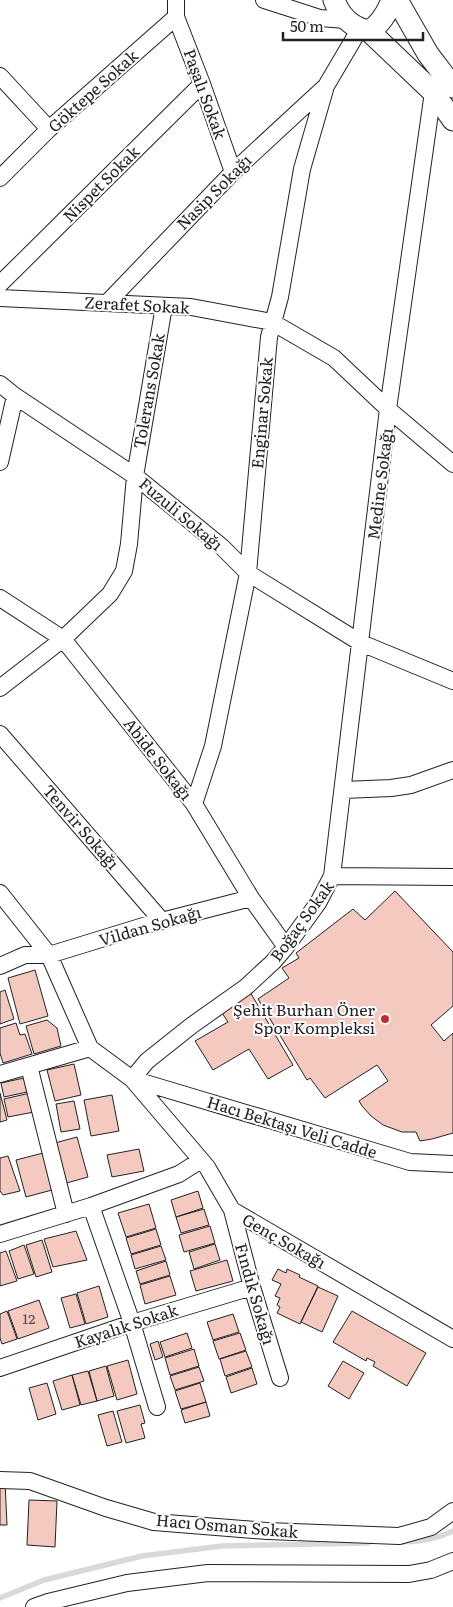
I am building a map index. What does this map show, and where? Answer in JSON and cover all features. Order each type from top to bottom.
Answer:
[{"type":"street","points":[[176,0],[176,17]]},
{"type":"street","points":[[264,0],[320,18],[358,27],[377,26],[383,19],[392,0]]},
{"type":"street","points":[[334,0],[339,10],[358,27],[443,90]]},
{"type":"street","points":[[397,0],[428,54],[453,120]]},
{"type":"street","name":"Paşalı Sokak","points":[[176,17],[233,172]]},
{"type":"street","name":"Göktepe Sokak","points":[[0,178],[49,130],[176,17]]},
{"type":"street","name":"Enginar Sokak","points":[[194,804],[213,746],[248,573],[269,338],[280,296],[302,169],[326,86],[358,27]]},
{"type":"street","points":[[0,76],[49,130]]},
{"type":"street","name":"Nispet Sokak","points":[[0,284],[202,84]]},
{"type":"street","name":"Nasip Sokağı","points":[[107,303],[233,172],[326,86]]},
{"type":"street","name":"Medine Sokağı","points":[[332,876],[344,790],[352,706],[388,409],[443,90]]},
{"type":"street","name":"Zerafet Sokak","points":[[0,298],[191,307],[272,322],[334,358],[388,409],[453,464]]},
{"type":"street","name":"Tolerans Sokak","points":[[0,688],[63,639],[110,594],[124,570],[129,544],[135,476],[164,306]]},
{"type":"street","name":"Fuzuli Sokağı","points":[[0,384],[135,476],[222,547],[248,573],[360,643],[453,681]]},
{"type":"street","points":[[0,462],[15,396]]},
{"type":"street","name":"Abide Sokağı","points":[[0,598],[63,639],[194,804],[251,898],[286,947]]},
{"type":"street","name":"Tenvir Sokağı","points":[[0,734],[162,921]]},
{"type":"street","points":[[344,790],[391,788],[411,785],[453,770]]},
{"type":"street","name":"Boğaç Sokak","points":[[132,1079],[146,1061],[246,986],[273,962],[318,902],[332,876],[453,877]]},
{"type":"street","points":[[0,893],[49,955],[90,1048],[132,1079]]},
{"type":"street","name":"Vildan Sokağı","points":[[0,966],[25,955],[49,955],[162,921],[251,898]]},
{"type":"street","points":[[0,1074],[90,1048]]},
{"type":"street","points":[[29,1066],[66,1214]]},
{"type":"street","name":"Genç Sokağı","points":[[132,1079],[207,1167],[232,1210],[453,1339]]},
{"type":"street","name":"Hacı Bektaşı Veli Cadde","points":[[132,1079],[410,1162],[453,1164]]},
{"type":"street","points":[[0,1234],[92,1206],[179,1174],[201,1160]]},
{"type":"street","points":[[92,1206],[132,1324],[157,1407]]},
{"type":"street","name":"Fındık Sokağı","points":[[232,1210],[252,1287],[280,1378]]},
{"type":"street","name":"Kayalık Sokak","points":[[0,1368],[252,1287]]},
{"type":"street","name":"Hacı Osman Sokak","points":[[0,1480],[30,1481],[106,1508],[154,1522],[267,1531],[400,1536],[430,1527],[453,1511]]},
{"type":"street","points":[[34,1607],[127,1583],[208,1573],[409,1574],[431,1570],[453,1561]]},
{"type":"building","points":[[395,891],[453,952],[453,1006],[431,1025],[444,1041],[453,1033],[453,1133],[420,1141],[416,1132],[402,1132],[383,1125],[371,1116],[359,1101],[388,1081],[377,1065],[325,1098],[310,1078],[307,1080],[258,999],[289,978],[282,968],[299,958],[296,953],[353,909],[365,920]]},
{"type":"building","points":[[35,970],[48,1016],[20,1024],[8,978]]},
{"type":"building","points":[[5,990],[14,1019],[0,1024],[0,992]]},
{"type":"building","points":[[250,992],[293,1065],[268,1079],[249,1049],[213,1070],[195,1041],[228,1022],[220,1010]]},
{"type":"building","points":[[47,1020],[57,1028],[61,1046],[34,1054],[26,1026]]},
{"type":"building","points":[[16,1023],[20,1035],[25,1034],[32,1054],[3,1063],[0,1053],[0,1028]]},
{"type":"building","points":[[74,1064],[81,1095],[55,1101],[47,1070]]},
{"type":"building","points":[[24,1078],[27,1092],[4,1097],[1,1083]]},
{"type":"building","points":[[0,1093],[7,1120],[0,1122]]},
{"type":"building","points":[[30,1093],[34,1112],[8,1117],[4,1099]]},
{"type":"building","points":[[112,1095],[119,1131],[91,1136],[84,1100]]},
{"type":"building","points":[[74,1101],[80,1129],[61,1132],[56,1104]]},
{"type":"building","points":[[77,1137],[88,1177],[63,1184],[51,1144]]},
{"type":"building","points":[[139,1149],[144,1171],[112,1177],[107,1155]]},
{"type":"building","points":[[43,1153],[52,1190],[26,1197],[16,1160]]},
{"type":"building","points":[[8,1156],[20,1191],[3,1195],[0,1191],[0,1158]]},
{"type":"building","points":[[198,1191],[203,1208],[176,1217],[171,1200]]},
{"type":"building","points":[[149,1204],[156,1228],[126,1237],[118,1213]]},
{"type":"building","points":[[204,1209],[209,1225],[181,1233],[176,1217]]},
{"type":"building","points":[[210,1226],[215,1243],[184,1252],[179,1235]]},
{"type":"building","points":[[156,1229],[161,1245],[131,1254],[126,1238]]},
{"type":"building","points":[[76,1231],[87,1260],[53,1267],[44,1239]]},
{"type":"building","points":[[42,1240],[52,1272],[36,1277],[26,1245]]},
{"type":"building","points":[[215,1244],[220,1260],[194,1269],[189,1252]]},
{"type":"building","points":[[24,1245],[34,1274],[18,1279],[9,1251]]},
{"type":"building","points":[[161,1246],[166,1260],[135,1269],[131,1255]]},
{"type":"building","points":[[6,1251],[17,1281],[0,1286],[0,1253]]},
{"type":"building","points":[[227,1260],[233,1281],[196,1291],[190,1271]]},
{"type":"building","points":[[166,1261],[170,1275],[140,1284],[136,1271]]},
{"type":"building","points":[[278,1269],[286,1273],[287,1269],[318,1286],[300,1324],[277,1313],[280,1307],[277,1305],[280,1298],[275,1296],[281,1284],[272,1280]]},
{"type":"building","points":[[170,1276],[176,1295],[145,1304],[140,1285]]},
{"type":"building","points":[[99,1286],[108,1317],[86,1324],[77,1293]]},
{"type":"building","points":[[318,1287],[338,1296],[322,1332],[301,1322]]},
{"type":"building","points":[[76,1294],[85,1324],[70,1328],[61,1298]]},
{"type":"building","points":[[39,1300],[49,1328],[18,1339],[8,1311]]},
{"type":"building","points":[[7,1311],[17,1339],[2,1344],[0,1338],[0,1314]]},
{"type":"building","points":[[352,1311],[426,1353],[407,1386],[373,1366],[375,1362],[367,1358],[366,1361],[333,1342]]},
{"type":"building","points":[[233,1314],[239,1332],[213,1340],[207,1322]]},
{"type":"building","points":[[187,1333],[192,1348],[165,1357],[160,1342]]},
{"type":"building","points":[[240,1333],[246,1350],[219,1359],[213,1341]]},
{"type":"building","points":[[158,1341],[163,1357],[155,1360],[150,1344]]},
{"type":"building","points":[[194,1349],[199,1366],[170,1375],[165,1358]]},
{"type":"building","points":[[246,1351],[252,1367],[225,1376],[220,1359]]},
{"type":"building","points":[[128,1360],[137,1394],[117,1400],[107,1366]]},
{"type":"building","points":[[343,1361],[364,1373],[349,1399],[328,1386]]},
{"type":"building","points":[[106,1366],[114,1396],[97,1401],[89,1371]]},
{"type":"building","points":[[199,1367],[204,1381],[175,1390],[170,1376]]},
{"type":"building","points":[[252,1368],[257,1384],[231,1393],[226,1377]]},
{"type":"building","points":[[88,1371],[97,1401],[81,1405],[72,1375]]},
{"type":"building","points":[[72,1375],[80,1405],[62,1410],[53,1381]]},
{"type":"building","points":[[47,1383],[56,1414],[38,1420],[29,1388]]},
{"type":"building","points":[[200,1383],[206,1402],[181,1409],[175,1391]]},
{"type":"building","points":[[206,1402],[210,1416],[185,1423],[181,1410]]},
{"type":"building","points":[[140,1405],[145,1423],[141,1424],[145,1438],[126,1443],[117,1411]]},
{"type":"building","points":[[113,1411],[122,1442],[107,1446],[98,1415]]},
{"type":"building","points":[[0,1482],[5,1482],[7,1525],[0,1525]]},
{"type":"building","points":[[29,1500],[57,1501],[55,1547],[27,1545]]},
{"type":"waterway","points":[[402,1542],[428,1540],[453,1531]]},
{"type":"waterway","points":[[0,1598],[44,1580],[142,1556],[222,1546],[368,1543]]},
{"type":"place","name":"Şehit Burhan Öner Spor Kompleksi","points":[[385,1019]]}]
